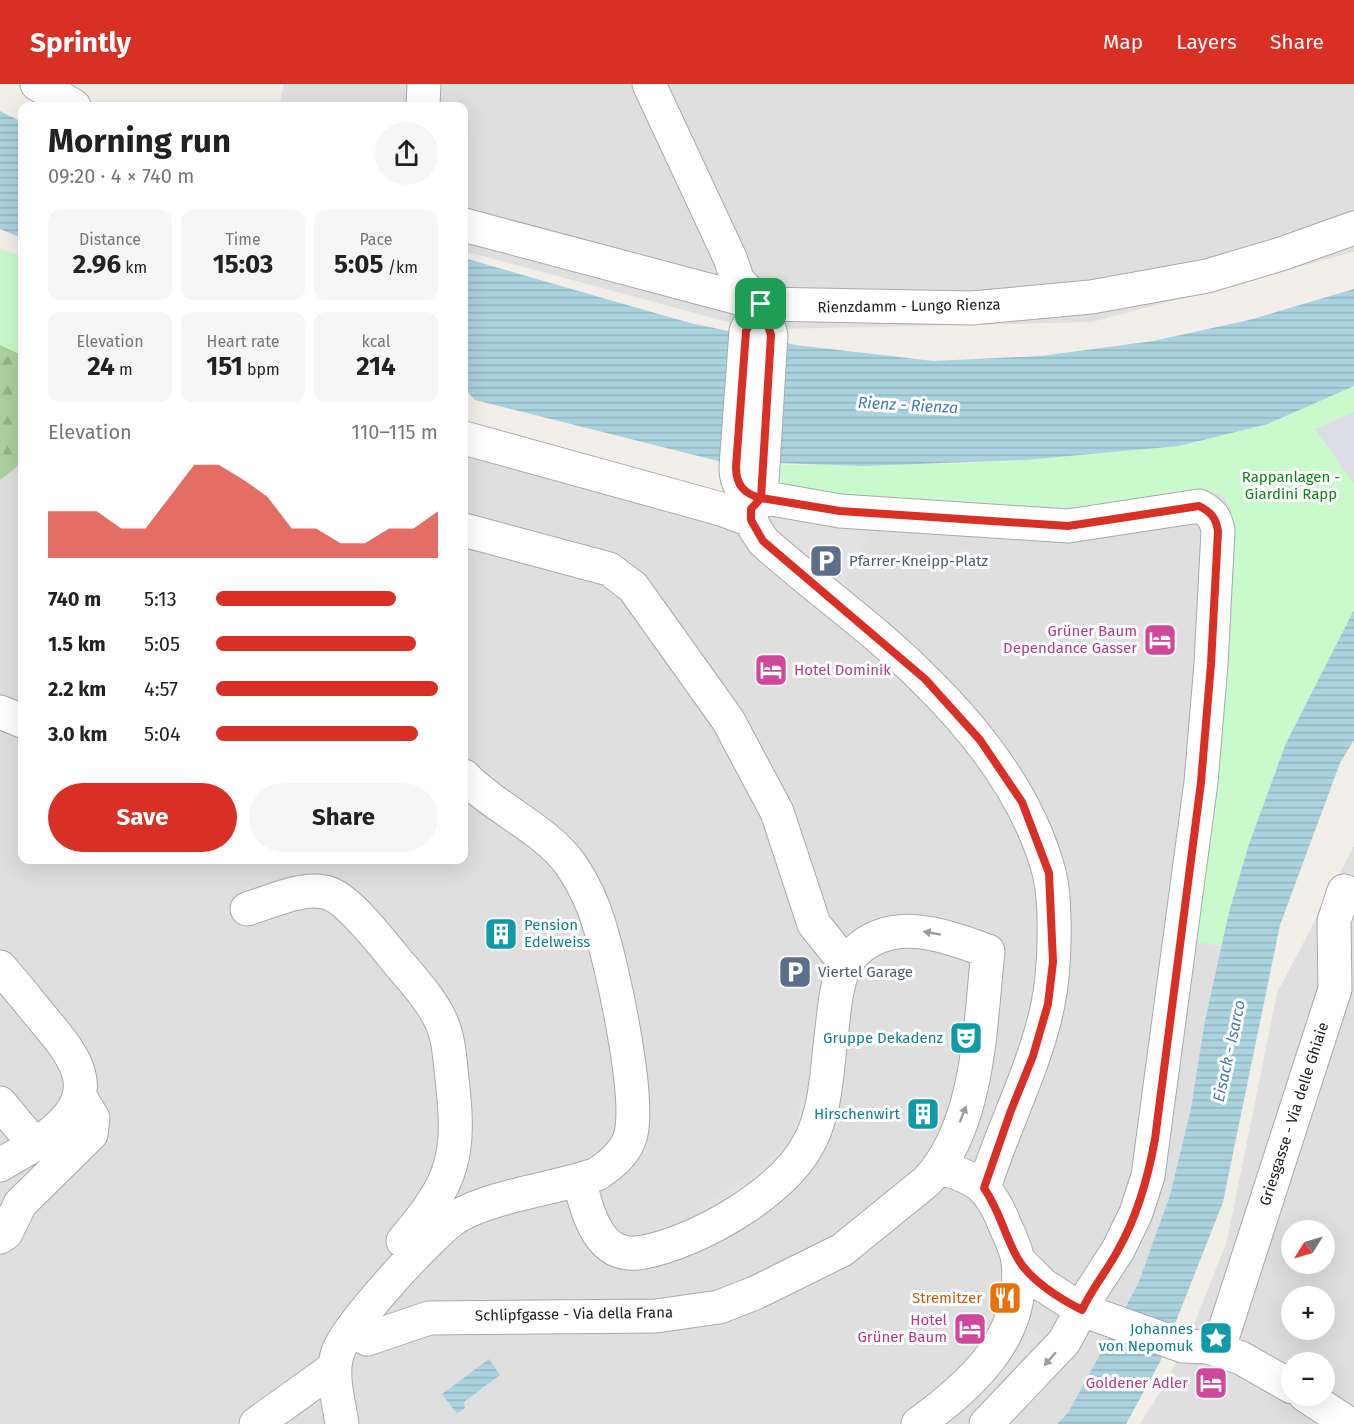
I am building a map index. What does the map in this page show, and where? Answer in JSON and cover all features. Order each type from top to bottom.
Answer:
[{"type":"street","points":[[37,84],[67,102]]},
{"type":"street","points":[[423,102],[424,84]]},
{"type":"street","points":[[649,84],[759,323],[754,509],[835,601],[925,679],[980,740],[1022,802],[1040,852],[1053,950],[1048,1004],[1033,1056],[984,1188]]},
{"type":"street","name":"Rienzdamm - Lungo Rienza","points":[[468,226],[759,323],[1091,297],[1207,276],[1281,254],[1354,228]]},
{"type":"street","points":[[468,439],[721,509],[840,511],[1068,526],[1199,506],[1209,511],[1216,520],[1218,531],[1211,664],[1201,782],[1155,1139],[1148,1176],[1136,1213],[1118,1250],[1092,1290],[1093,1314],[986,1424]]},
{"type":"street","points":[[468,531],[609,569],[633,587],[728,720],[777,812],[813,924],[846,964]]},
{"type":"street","points":[[0,712],[18,719]]},
{"type":"street","points":[[342,1424],[334,1368],[338,1352],[353,1327],[437,1231],[458,1216],[482,1206],[579,1181],[597,1174],[612,1165],[623,1151],[631,1135],[633,1111],[622,1033],[600,926],[587,892],[571,864],[549,841],[482,795],[468,780]]},
{"type":"street","points":[[247,909],[308,891],[330,894],[346,906],[382,942],[428,1000],[441,1021],[448,1042],[457,1123],[452,1162],[430,1210],[370,1279],[369,1291],[377,1299]]},
{"type":"street","name":"Griesgasse - Via delle Ghiaie","points":[[1223,1335],[1335,989],[1334,921],[1349,893]]},
{"type":"street","points":[[579,1181],[592,1223],[603,1239],[615,1250],[630,1254],[653,1250],[707,1228],[766,1192],[790,1171],[810,1141],[823,1102],[837,990],[846,964],[855,952],[886,934],[906,931],[933,932],[988,951],[968,1101],[939,1168],[965,1173],[984,1188],[998,1208],[1018,1260],[1019,1295],[1009,1329],[976,1377],[918,1424]]},
{"type":"street","points":[[0,967],[75,1060],[80,1081],[79,1095],[70,1112],[56,1130],[0,1165]]},
{"type":"street","points":[[0,1237],[6,1233],[20,1204],[91,1134],[93,1118],[79,1095]]},
{"type":"street","points":[[0,1103],[35,1145]]},
{"type":"street","name":"Schlipfgasse - Via della Frana","points":[[353,1327],[367,1339],[429,1318],[656,1316],[719,1307],[755,1293],[842,1250],[904,1200],[939,1168]]},
{"type":"street","points":[[1018,1260],[1043,1285],[1093,1314],[1183,1346],[1208,1347],[1241,1358],[1281,1381]]},
{"type":"street","points":[[256,1424],[334,1368]]},
{"type":"street","points":[[1322,1406],[1349,1424]]},
{"type":"shaded area","points":[[284,84],[1354,84],[1354,252],[1092,322],[777,329],[728,322],[468,252],[468,102],[280,102]]},
{"type":"shaded area","points":[[1354,412],[1354,484],[1315,429]]},
{"type":"shaded area","points":[[468,421],[722,496],[1100,508],[1170,493],[1210,490],[1223,496],[1231,508],[1234,524],[1228,669],[1183,939],[1222,946],[1191,1108],[1170,1195],[1138,1284],[1068,1414],[1057,1424],[0,1424],[0,480],[18,466],[18,864],[468,864]]},
{"type":"shaded area","name":"Pfarrer-Kneipp-Platz","points":[[781,515],[869,533],[842,588],[770,534]]},
{"type":"shaded area","points":[[1354,846],[1354,1424],[1140,1424],[1168,1379],[1194,1324],[1227,1241],[1277,993]]},
{"type":"shaded area","points":[[801,1098],[823,1102],[810,1141],[707,1229],[697,1209],[753,1174],[776,1155],[794,1132]]},
{"type":"shaded area","points":[[1023,1324],[1041,1336],[991,1393],[976,1377]]},
{"type":"green space","points":[[0,249],[18,255],[18,353],[0,345]]},
{"type":"green space","points":[[0,345],[18,353],[18,466],[0,480]]},
{"type":"green space","name":"Rappanlagen - Giardini Rapp","points":[[1354,386],[1354,610],[1286,743],[1249,844],[1222,946],[1183,940],[1228,669],[1234,524],[1227,501],[1221,495],[1210,492],[1193,492],[1069,510],[880,503],[770,484],[770,465],[947,464],[1025,460],[1179,446],[1268,424]]},
{"type":"water","points":[[0,111],[18,120],[18,236],[0,229]]},
{"type":"water","name":"Rienz - Rienza","points":[[468,259],[690,323],[796,345],[933,361],[1041,356],[1153,341],[1249,320],[1354,289],[1354,386],[1268,424],[1179,446],[1025,460],[863,466],[718,461],[475,400],[468,392]]},
{"type":"water","name":"Eisack - Isarco","points":[[1354,610],[1354,740],[1340,763],[1280,925],[1223,1202],[1160,1362],[1126,1424],[1057,1424],[1068,1413],[1138,1284],[1170,1195],[1191,1108],[1205,1021],[1229,912],[1249,844],[1286,743]]},
{"type":"water","points":[[489,1359],[500,1375],[464,1402],[465,1408],[457,1414],[442,1394]]},
{"type":"place","name":"Pfarrer-Kneipp-Platz","points":[[826,561]]},
{"type":"place","name":"Grüner Baum Dependance Gasser","points":[[1160,640]]},
{"type":"place","name":"Hotel Dominik","points":[[771,670]]},
{"type":"place","name":"Pension Edelweiss","points":[[501,934]]},
{"type":"place","name":"Viertel Garage","points":[[795,972]]},
{"type":"place","name":"Gruppe Dekadenz","points":[[966,1038]]},
{"type":"place","name":"Hirschenwirt","points":[[923,1114]]},
{"type":"place","name":"Stremitzer","points":[[1005,1298]]},
{"type":"place","name":"Hotel Grüner Baum","points":[[970,1329]]},
{"type":"place","name":"Johannes von Nepomuk","points":[[1216,1338]]},
{"type":"place","name":"Goldener Adler","points":[[1211,1383]]},
{"type":"route","points":[[761,304],[746,331],[736,467],[736,476],[741,488],[749,495],[761,498],[840,511],[1040,525],[1068,526],[1103,522],[1199,506],[1209,511],[1216,520],[1218,531],[1211,664],[1201,782],[1155,1139],[1148,1176],[1136,1213],[1118,1250],[1082,1310],[1069,1304],[1043,1285],[1018,1260],[998,1208],[984,1188],[1033,1056],[1048,1004],[1053,962],[1049,873],[1022,802],[980,740],[925,679],[781,557],[763,541],[756,531],[751,520],[751,509],[761,498],[771,335],[761,304]]}]
